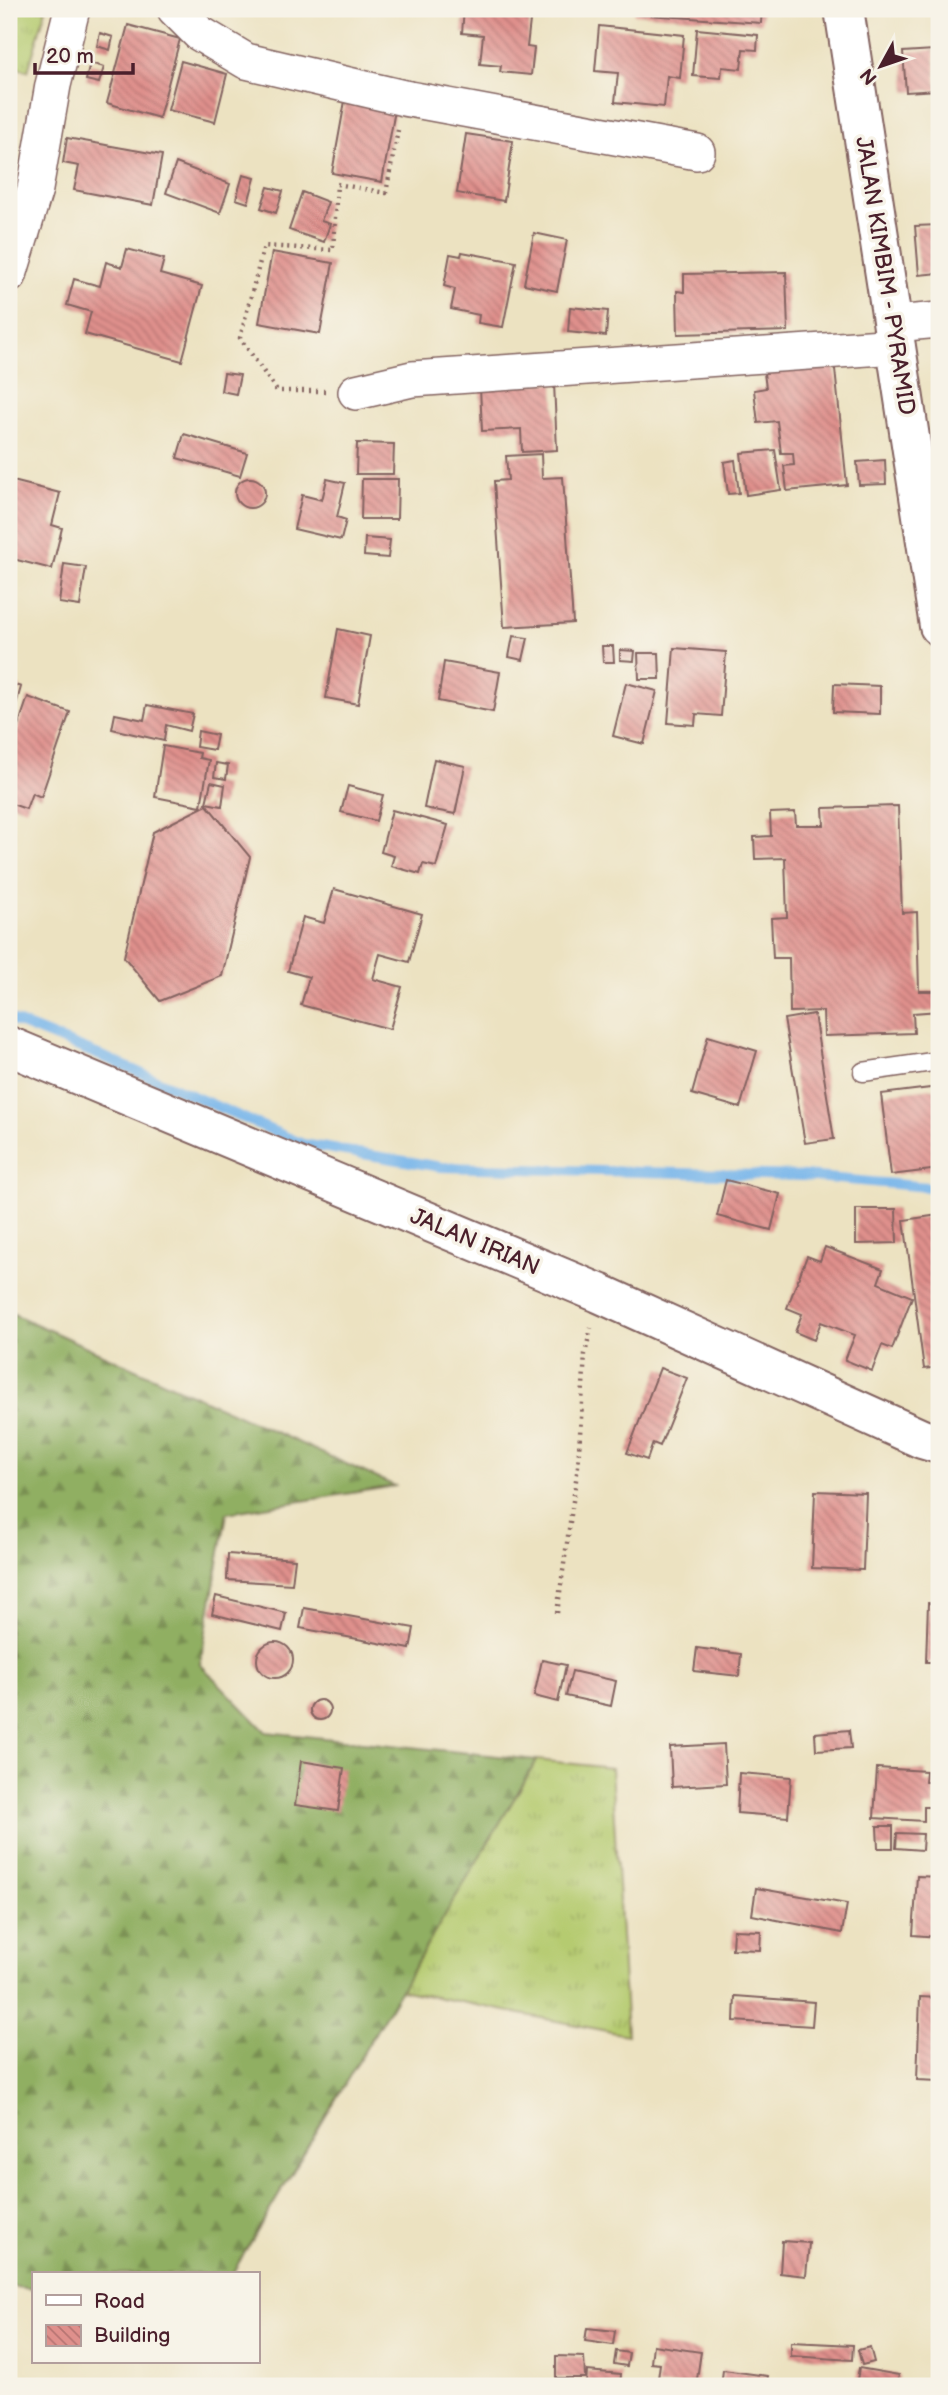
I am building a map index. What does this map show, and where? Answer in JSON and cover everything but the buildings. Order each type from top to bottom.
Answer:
[{"type":"main road","name":"JALAN KIMBIM - PYRAMID","points":[[844,9],[939,626]]},
{"type":"main road","name":"JALAN IRIAN","points":[[9,1046],[599,1293],[939,1444]]},
{"type":"street","points":[[9,275],[35,189],[53,85],[72,9]]},
{"type":"street","points":[[175,9],[199,33],[246,61],[404,98],[697,152]]},
{"type":"street","points":[[356,392],[412,379],[896,335],[939,320]]},
{"type":"lane","points":[[863,1072],[939,1061]]},
{"type":"path","points":[[356,392],[277,391],[240,338],[264,246],[332,250],[337,184],[386,193],[404,98]]},
{"type":"path","points":[[556,1613],[578,1466],[585,1354],[599,1293]]},
{"type":"green space","points":[[9,9],[46,9],[28,71],[9,65]]},
{"type":"green space","points":[[9,1312],[395,1486],[227,1513],[200,1664],[266,1732],[537,1760],[233,2272],[32,2272],[32,2289],[9,2286]]},
{"type":"green space","points":[[537,1760],[611,1768],[627,2035],[400,1990]]},
{"type":"waterway","points":[[9,1019],[111,1060],[303,1144],[441,1167],[804,1176],[939,1188]]}]
